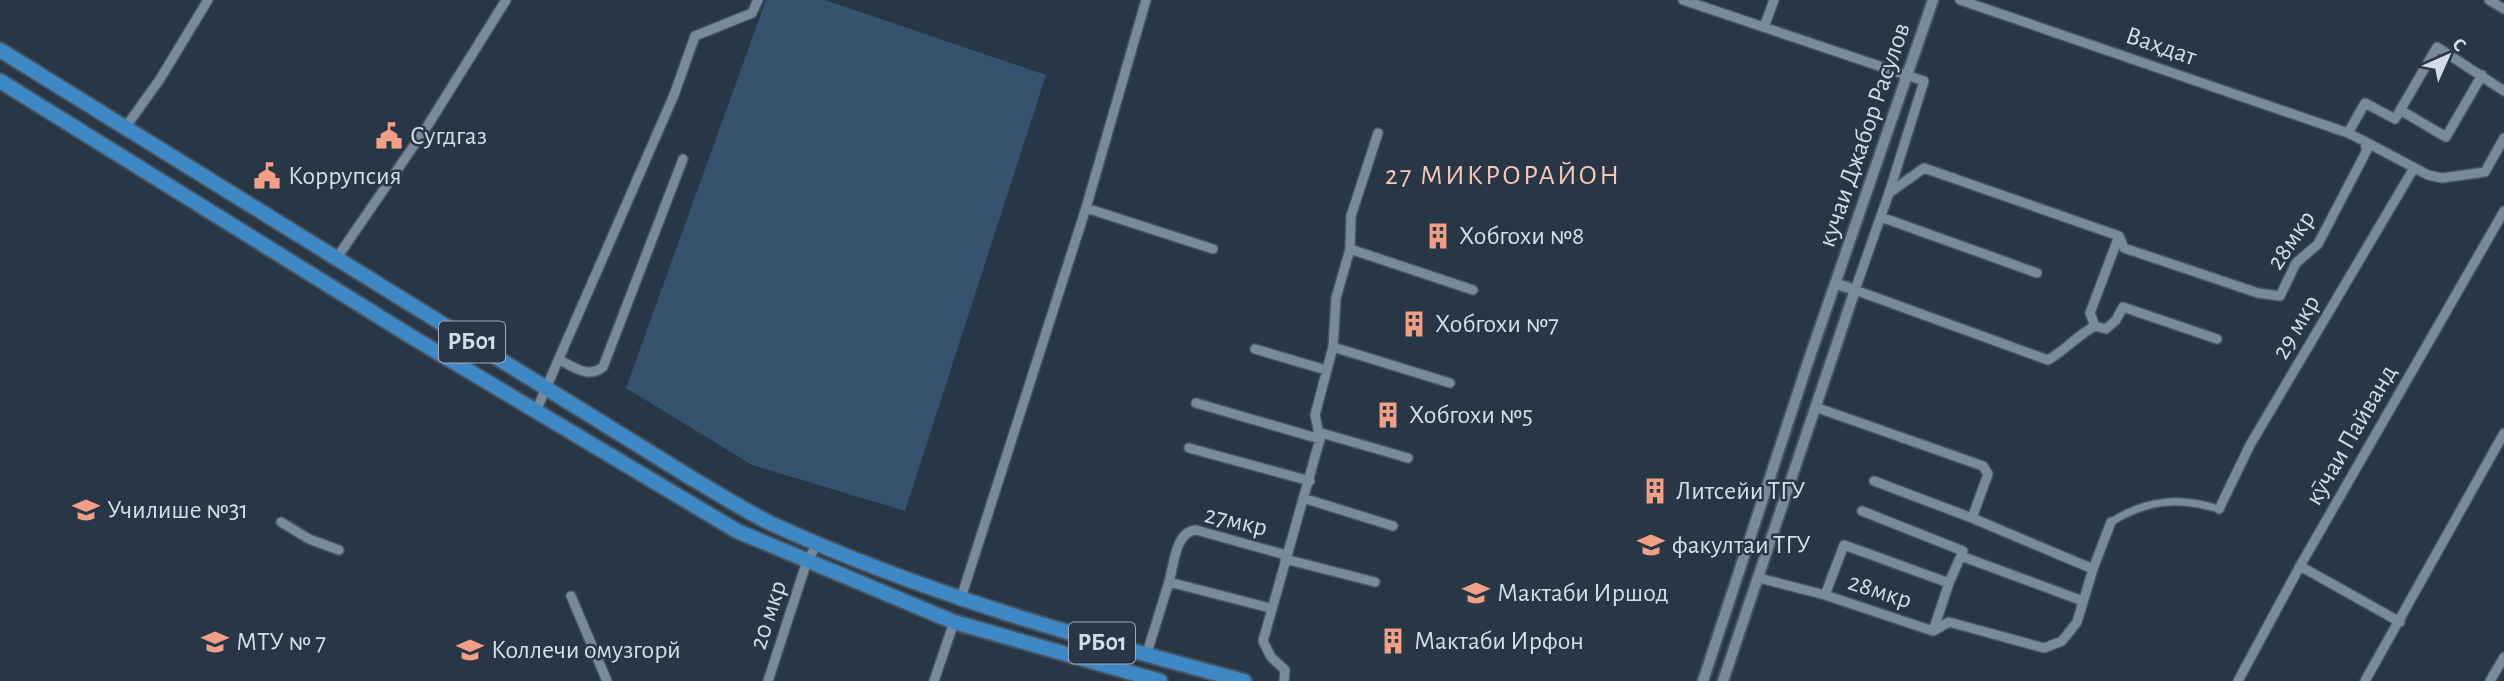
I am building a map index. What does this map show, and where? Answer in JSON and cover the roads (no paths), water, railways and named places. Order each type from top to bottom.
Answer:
[{"type":"highway","name":"РБ01","points":[[0,50],[547,389],[770,523],[960,601],[1146,656],[1244,681]]},
{"type":"highway","name":"РБ01","points":[[0,80],[322,281],[737,531],[954,622],[1160,681]]},
{"type":"highway","points":[[38,105],[51,82]]},
{"type":"highway","points":[[322,281],[330,280],[338,272],[336,259]]},
{"type":"highway","points":[[344,294],[339,282],[341,276],[356,270]]},
{"type":"street","points":[[125,128],[160,79],[208,0]]},
{"type":"street","points":[[336,259],[428,125],[506,0]]},
{"type":"street","points":[[536,411],[674,95],[695,36],[752,13],[758,0]]},
{"type":"street","points":[[960,601],[1086,208],[1146,0]]},
{"type":"street","points":[[1684,0],[1924,81],[1881,217],[1723,681]]},
{"type":"street","points":[[1765,27],[1774,0]]},
{"type":"street","name":"кучаи Джабор Расулов","points":[[1703,681],[1933,0]]},
{"type":"street","name":"Ваҳдат","points":[[1960,0],[2348,134]]},
{"type":"street","points":[[2489,0],[2504,9]]},
{"type":"street","points":[[2504,91],[2437,47],[2395,119],[2365,103],[2348,134],[2414,168],[2442,178],[2485,172],[2504,138]]},
{"type":"street","points":[[2400,110],[2446,137],[2482,75]]},
{"type":"street","name":"27мкр","points":[[1284,681],[1285,670],[1271,657],[1263,641],[1270,608],[1310,481],[1319,435],[1315,415],[1333,347],[1336,298],[1350,249],[1351,216],[1378,133]]},
{"type":"street","name":"28мкр","points":[[1889,193],[1924,168],[2119,236],[2124,248],[2258,293],[2280,296],[2296,263],[2318,244],[2367,150],[2364,141]]},
{"type":"street","points":[[559,360],[588,373],[595,373],[603,367],[683,159]]},
{"type":"street","name":"29 мкр","points":[[2219,509],[2250,445],[2414,168]]},
{"type":"street","points":[[1086,208],[1213,250]]},
{"type":"street","name":"кӯчаи Пайванд","points":[[2238,681],[2300,566],[2504,211]]},
{"type":"street","points":[[1881,217],[2037,273]]},
{"type":"street","points":[[2095,326],[2090,313],[2119,236]]},
{"type":"street","points":[[1350,249],[1473,290]]},
{"type":"street","points":[[1837,284],[2048,360],[2095,326]]},
{"type":"street","points":[[2095,326],[2106,329],[2116,320],[2123,307],[2217,339]]},
{"type":"street","points":[[1333,347],[1450,383]]},
{"type":"street","points":[[1255,349],[1326,370]]},
{"type":"street","points":[[1196,403],[1408,458]]},
{"type":"street","points":[[1815,407],[1983,466],[1988,474],[1972,518]]},
{"type":"street","points":[[2365,681],[2504,433]]},
{"type":"street","points":[[1189,448],[1310,481]]},
{"type":"street","points":[[1874,481],[2094,569]]},
{"type":"street","name":"27мкр","points":[[1303,498],[1393,526]]},
{"type":"street","points":[[2111,522],[2172,500],[2192,501],[2219,509]]},
{"type":"street","points":[[1862,511],[1963,551],[1961,556],[2083,601]]},
{"type":"street","points":[[281,522],[309,539],[339,550]]},
{"type":"street","name":"28мкр","points":[[1961,556],[1949,583],[1844,545],[1825,595],[1933,631],[1949,622],[2044,648],[2062,641],[2077,622],[2111,522]]},
{"type":"street","name":"27мкр","points":[[1146,656],[1181,539],[1189,531],[1196,530],[1375,582]]},
{"type":"street","name":"20 мкр","points":[[768,681],[807,561],[818,542]]},
{"type":"street","points":[[2300,566],[2400,622]]},
{"type":"street","points":[[1759,578],[1825,595]]},
{"type":"street","points":[[1169,582],[1270,608]]},
{"type":"street","points":[[1933,631],[1949,583]]},
{"type":"street","points":[[571,596],[607,681]]},
{"type":"street","points":[[934,681],[954,622]]},
{"type":"street","points":[[1720,632],[1738,640]]},
{"type":"street","points":[[2492,681],[2504,657]]},
{"type":"place","name":"Сугдгаз","points":[[389,136]]},
{"type":"place","name":"Коррупсия","points":[[267,176]]},
{"type":"place","name":"Хобгохи №8","points":[[1438,236]]},
{"type":"place","name":"Хобгохи №7","points":[[1414,324]]},
{"type":"place","name":"Хобгохи №5","points":[[1388,415]]},
{"type":"place","name":"Литсейи ТГУ","points":[[1655,491]]},
{"type":"place","name":"Училише №31","points":[[86,510]]},
{"type":"place","name":"факултаи ТГУ","points":[[1651,545]]},
{"type":"place","name":"Мактаби Иршод","points":[[1476,593]]},
{"type":"place","name":"Мактаби Ирфон","points":[[1393,641]]},
{"type":"place","name":"МТУ № 7","points":[[215,642]]},
{"type":"place","name":"Коллечи омузгорй","points":[[470,650]]},
{"type":"district","name":"27 МИКРОРАЙОН","points":[[1503,176]]}]
